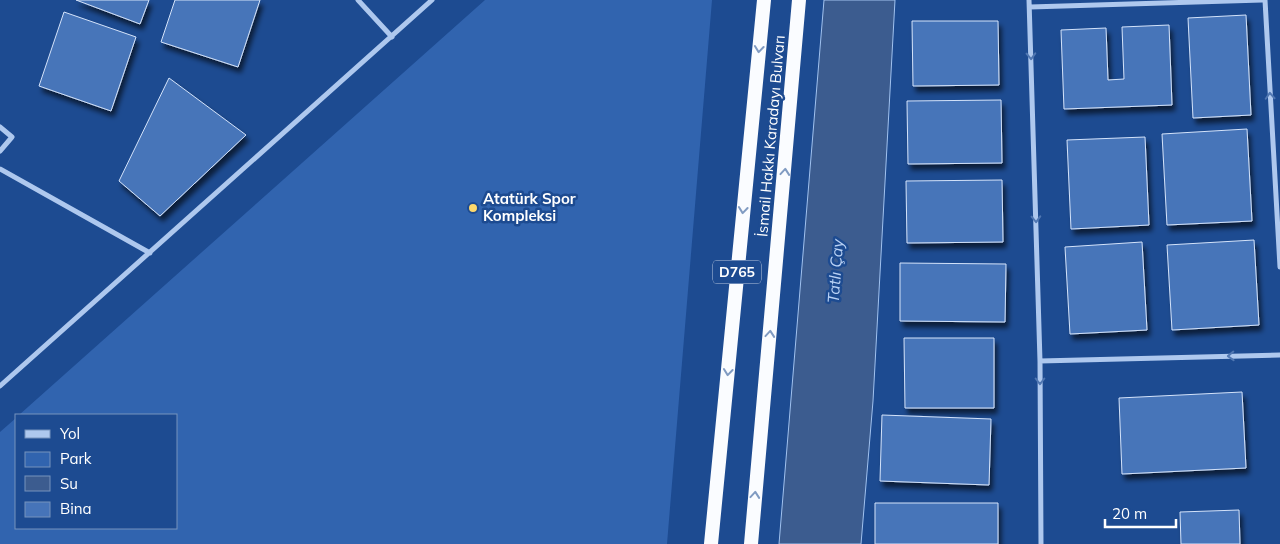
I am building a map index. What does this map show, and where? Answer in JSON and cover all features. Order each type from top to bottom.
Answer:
[{"type":"highway","name":"D765","points":[[711,544],[764,0]]},
{"type":"highway","name":"İsmail Hakkı Karadayı Bulvarı","points":[[751,544],[799,0]]},
{"type":"street","points":[[358,0],[392,37]]},
{"type":"street","points":[[0,386],[150,254],[432,0]]},
{"type":"street","points":[[1029,0],[1040,361],[1041,544]]},
{"type":"street","points":[[1030,7],[1263,0],[1280,267]]},
{"type":"street","points":[[0,127],[12,137],[0,152]]},
{"type":"street","points":[[0,168],[150,254]]},
{"type":"street","points":[[1040,361],[1280,355]]},
{"type":"green space","name":"Atatürk Spor Kompleksi","points":[[485,0],[712,0],[667,544],[0,544],[0,432],[15,419],[15,529],[178,529],[178,414],[20,414]]},
{"type":"water","name":"Tatlı Çay","points":[[824,0],[895,0],[873,401],[861,544],[779,544]]},
{"type":"building","points":[[76,0],[149,0],[140,24]]},
{"type":"building","points":[[175,0],[260,0],[238,67],[161,42]]},
{"type":"building","points":[[64,12],[136,37],[111,111],[39,86]]},
{"type":"building","points":[[1246,15],[1251,115],[1193,118],[1188,18]]},
{"type":"building","points":[[912,21],[998,21],[999,85],[913,86]]},
{"type":"building","points":[[1169,25],[1172,105],[1064,109],[1061,30],[1106,28],[1108,80],[1124,79],[1122,27]]},
{"type":"building","points":[[169,78],[246,135],[160,216],[119,181]]},
{"type":"building","points":[[1001,100],[1002,163],[908,164],[907,101]]},
{"type":"building","points":[[1247,129],[1252,221],[1167,225],[1162,134]]},
{"type":"building","points":[[1145,137],[1149,225],[1071,229],[1067,140]]},
{"type":"building","points":[[1002,180],[1003,242],[907,243],[906,181]]},
{"type":"building","points":[[1254,240],[1259,325],[1172,330],[1167,245]]},
{"type":"building","points":[[1142,242],[1147,330],[1070,334],[1065,247]]},
{"type":"building","points":[[900,263],[1006,264],[1005,322],[900,321]]},
{"type":"building","points":[[904,338],[994,338],[994,408],[905,408]]},
{"type":"building","points":[[1242,392],[1246,468],[1122,474],[1119,398]]},
{"type":"building","points":[[882,415],[991,419],[989,485],[880,481]]},
{"type":"building","points":[[875,503],[998,503],[998,544],[875,544]]},
{"type":"building","points":[[1239,510],[1240,544],[1181,544],[1180,512]]},
{"type":"place","name":"Atatürk Spor Kompleksi","points":[[473,208]]}]
